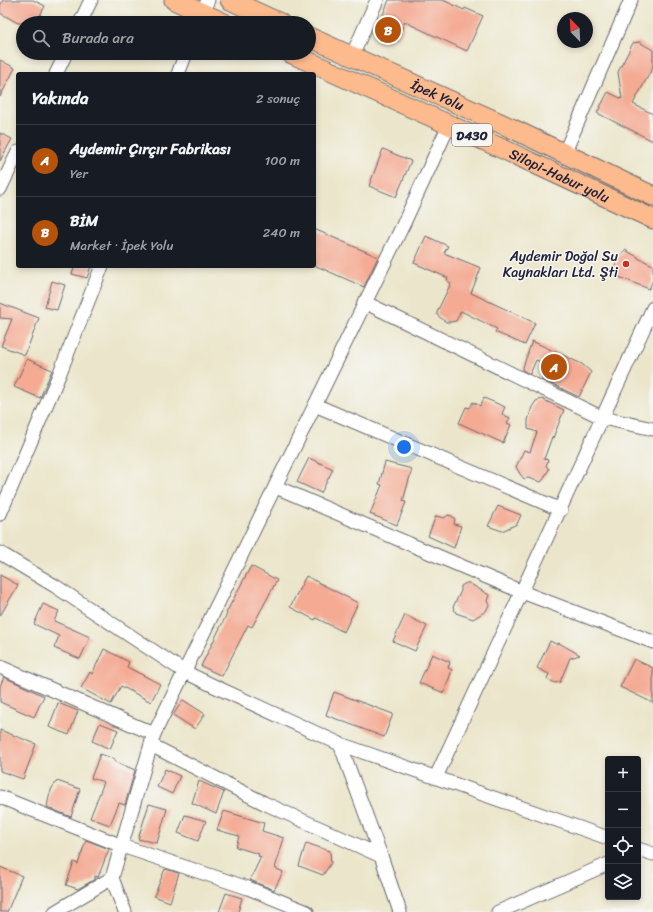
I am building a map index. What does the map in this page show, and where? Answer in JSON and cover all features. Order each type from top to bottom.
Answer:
[{"type":"highway","points":[[174,0],[203,12]]},
{"type":"highway","points":[[230,0],[265,16]]},
{"type":"highway","name":"İpek Yolu","points":[[316,39],[653,196]]},
{"type":"highway","name":"Silopi-Habur yolu","points":[[305,60],[505,150],[653,219]]},
{"type":"street","points":[[84,16],[92,0]]},
{"type":"street","points":[[352,56],[377,0]]},
{"type":"street","points":[[564,154],[631,0]]},
{"type":"street","points":[[57,72],[63,60]]},
{"type":"street","points":[[179,72],[183,60]]},
{"type":"street","points":[[125,912],[112,878],[153,739],[364,302],[403,225],[449,126]]},
{"type":"street","points":[[0,189],[16,156]]},
{"type":"street","points":[[0,514],[59,375],[101,268]]},
{"type":"street","points":[[364,302],[603,418],[653,429]]},
{"type":"street","points":[[436,777],[561,510],[653,308]]},
{"type":"street","points":[[315,405],[561,510]]},
{"type":"street","points":[[276,487],[522,592],[653,642]]},
{"type":"street","points":[[0,553],[56,586],[185,672],[303,728],[340,744],[605,837]]},
{"type":"street","points":[[0,667],[153,739],[264,803],[382,856]]},
{"type":"street","points":[[340,744],[382,856],[400,912]]},
{"type":"street","points":[[0,797],[122,846],[248,888],[307,912]]},
{"type":"street","points":[[641,851],[653,854]]},
{"type":"street","points":[[498,912],[605,865]]},
{"type":"street","points":[[55,912],[112,878]]},
{"type":"building","points":[[3,0],[33,0],[45,6],[40,16],[16,16],[16,22],[0,13],[0,6]]},
{"type":"building","points":[[389,0],[443,0],[464,10],[465,8],[483,16],[467,51],[405,22],[397,38],[377,29]]},
{"type":"building","points":[[639,42],[653,50],[653,67],[633,104],[653,114],[653,141],[597,113],[608,92],[622,99],[618,72],[633,43]]},
{"type":"building","points":[[0,60],[15,68],[0,97]]},
{"type":"building","points":[[0,133],[12,139],[0,161]]},
{"type":"building","points":[[383,149],[411,161],[396,197],[369,186]]},
{"type":"building","points":[[316,230],[378,257],[364,287],[316,266]]},
{"type":"building","points":[[426,236],[448,246],[444,253],[481,268],[471,293],[535,323],[525,345],[495,332],[497,329],[461,311],[456,321],[451,322],[446,322],[437,315],[437,312],[451,283],[447,281],[448,278],[414,263]]},
{"type":"building","points":[[625,250],[653,265],[653,280],[649,289],[614,275],[615,266],[619,257]]},
{"type":"building","points":[[74,268],[90,268],[87,278],[72,274]]},
{"type":"building","points":[[52,281],[65,285],[57,310],[45,307]]},
{"type":"building","points":[[0,303],[39,318],[25,355],[1,346],[12,319],[0,318]]},
{"type":"building","points":[[532,341],[582,364],[591,372],[579,397],[542,379],[547,364],[536,360],[530,374],[522,370]]},
{"type":"building","points":[[27,359],[52,370],[40,398],[14,387]]},
{"type":"building","points":[[484,398],[505,407],[502,414],[510,418],[507,423],[511,425],[503,443],[459,423],[466,407],[470,408],[473,402],[480,406]]},
{"type":"building","points":[[542,399],[564,410],[544,459],[548,460],[546,466],[549,469],[541,482],[528,478],[524,479],[516,467],[524,450],[530,452],[537,432],[528,429],[528,420],[532,407],[536,401]]},
{"type":"building","points":[[309,458],[333,469],[321,493],[297,482]]},
{"type":"building","points":[[385,462],[412,469],[403,501],[406,502],[397,525],[370,514],[382,485],[379,484]]},
{"type":"building","points":[[498,506],[521,515],[517,524],[502,531],[488,526]]},
{"type":"building","points":[[448,515],[455,519],[454,524],[461,526],[454,548],[428,536],[436,516],[444,518]]},
{"type":"building","points":[[251,566],[277,580],[252,627],[248,625],[222,676],[201,666],[227,614],[226,613]]},
{"type":"building","points":[[0,575],[18,585],[0,616]]},
{"type":"building","points":[[306,576],[358,603],[344,632],[316,618],[315,620],[290,607]]},
{"type":"building","points":[[469,583],[489,595],[487,601],[489,605],[486,611],[473,619],[456,613],[453,607],[461,591],[461,586]]},
{"type":"building","points":[[43,604],[59,611],[54,621],[90,637],[80,659],[54,648],[59,636],[34,624]]},
{"type":"building","points":[[405,615],[427,626],[415,651],[393,641]]},
{"type":"building","points":[[550,641],[556,644],[559,643],[580,655],[570,658],[560,682],[555,683],[547,679],[549,674],[537,668]]},
{"type":"building","points":[[104,649],[129,662],[127,667],[160,684],[151,702],[121,686],[111,704],[81,688],[90,672],[92,674]]},
{"type":"building","points":[[432,654],[450,662],[448,668],[452,670],[444,693],[419,683]]},
{"type":"building","points":[[634,659],[653,668],[653,703],[620,687]]},
{"type":"building","points":[[4,677],[44,696],[34,717],[0,702],[0,686]]},
{"type":"building","points":[[334,692],[393,714],[384,737],[326,715]]},
{"type":"building","points":[[183,700],[205,714],[195,729],[173,715]]},
{"type":"building","points":[[58,703],[78,711],[69,735],[49,727]]},
{"type":"building","points":[[100,723],[118,730],[110,749],[92,741]]},
{"type":"building","points":[[0,730],[36,744],[23,779],[0,771]]},
{"type":"building","points":[[100,754],[115,759],[114,761],[135,770],[125,805],[119,803],[110,825],[90,818],[104,782],[91,778]]},
{"type":"building","points":[[165,769],[180,776],[172,794],[157,787]]},
{"type":"building","points":[[57,781],[80,789],[71,817],[47,807],[52,788]]},
{"type":"building","points":[[199,781],[224,792],[216,814],[192,803]]},
{"type":"building","points":[[149,804],[167,809],[157,843],[138,839]]},
{"type":"building","points":[[224,811],[264,823],[262,831],[284,838],[275,868],[283,872],[274,890],[250,880],[261,857],[258,856],[259,854],[236,847],[239,836],[217,830]]},
{"type":"building","points":[[185,815],[206,821],[198,841],[178,833]]},
{"type":"building","points":[[86,840],[109,849],[98,877],[95,876],[95,879],[78,889],[66,885],[74,862],[78,864]]},
{"type":"building","points":[[306,843],[330,851],[331,863],[323,875],[299,866]]},
{"type":"building","points":[[0,867],[22,876],[7,912],[0,912]]},
{"type":"building","points":[[165,869],[179,873],[170,902],[154,896]]},
{"type":"building","points":[[226,893],[242,898],[238,912],[219,912]]},
{"type":"place","name":"BİM","points":[[388,30]]},
{"type":"place","name":"Aydemir Doğal Su Kaynakları Ltd. Şti","points":[[626,264]]},
{"type":"place","name":"Aydemir Çırçır Fabrikası","points":[[554,367]]}]
